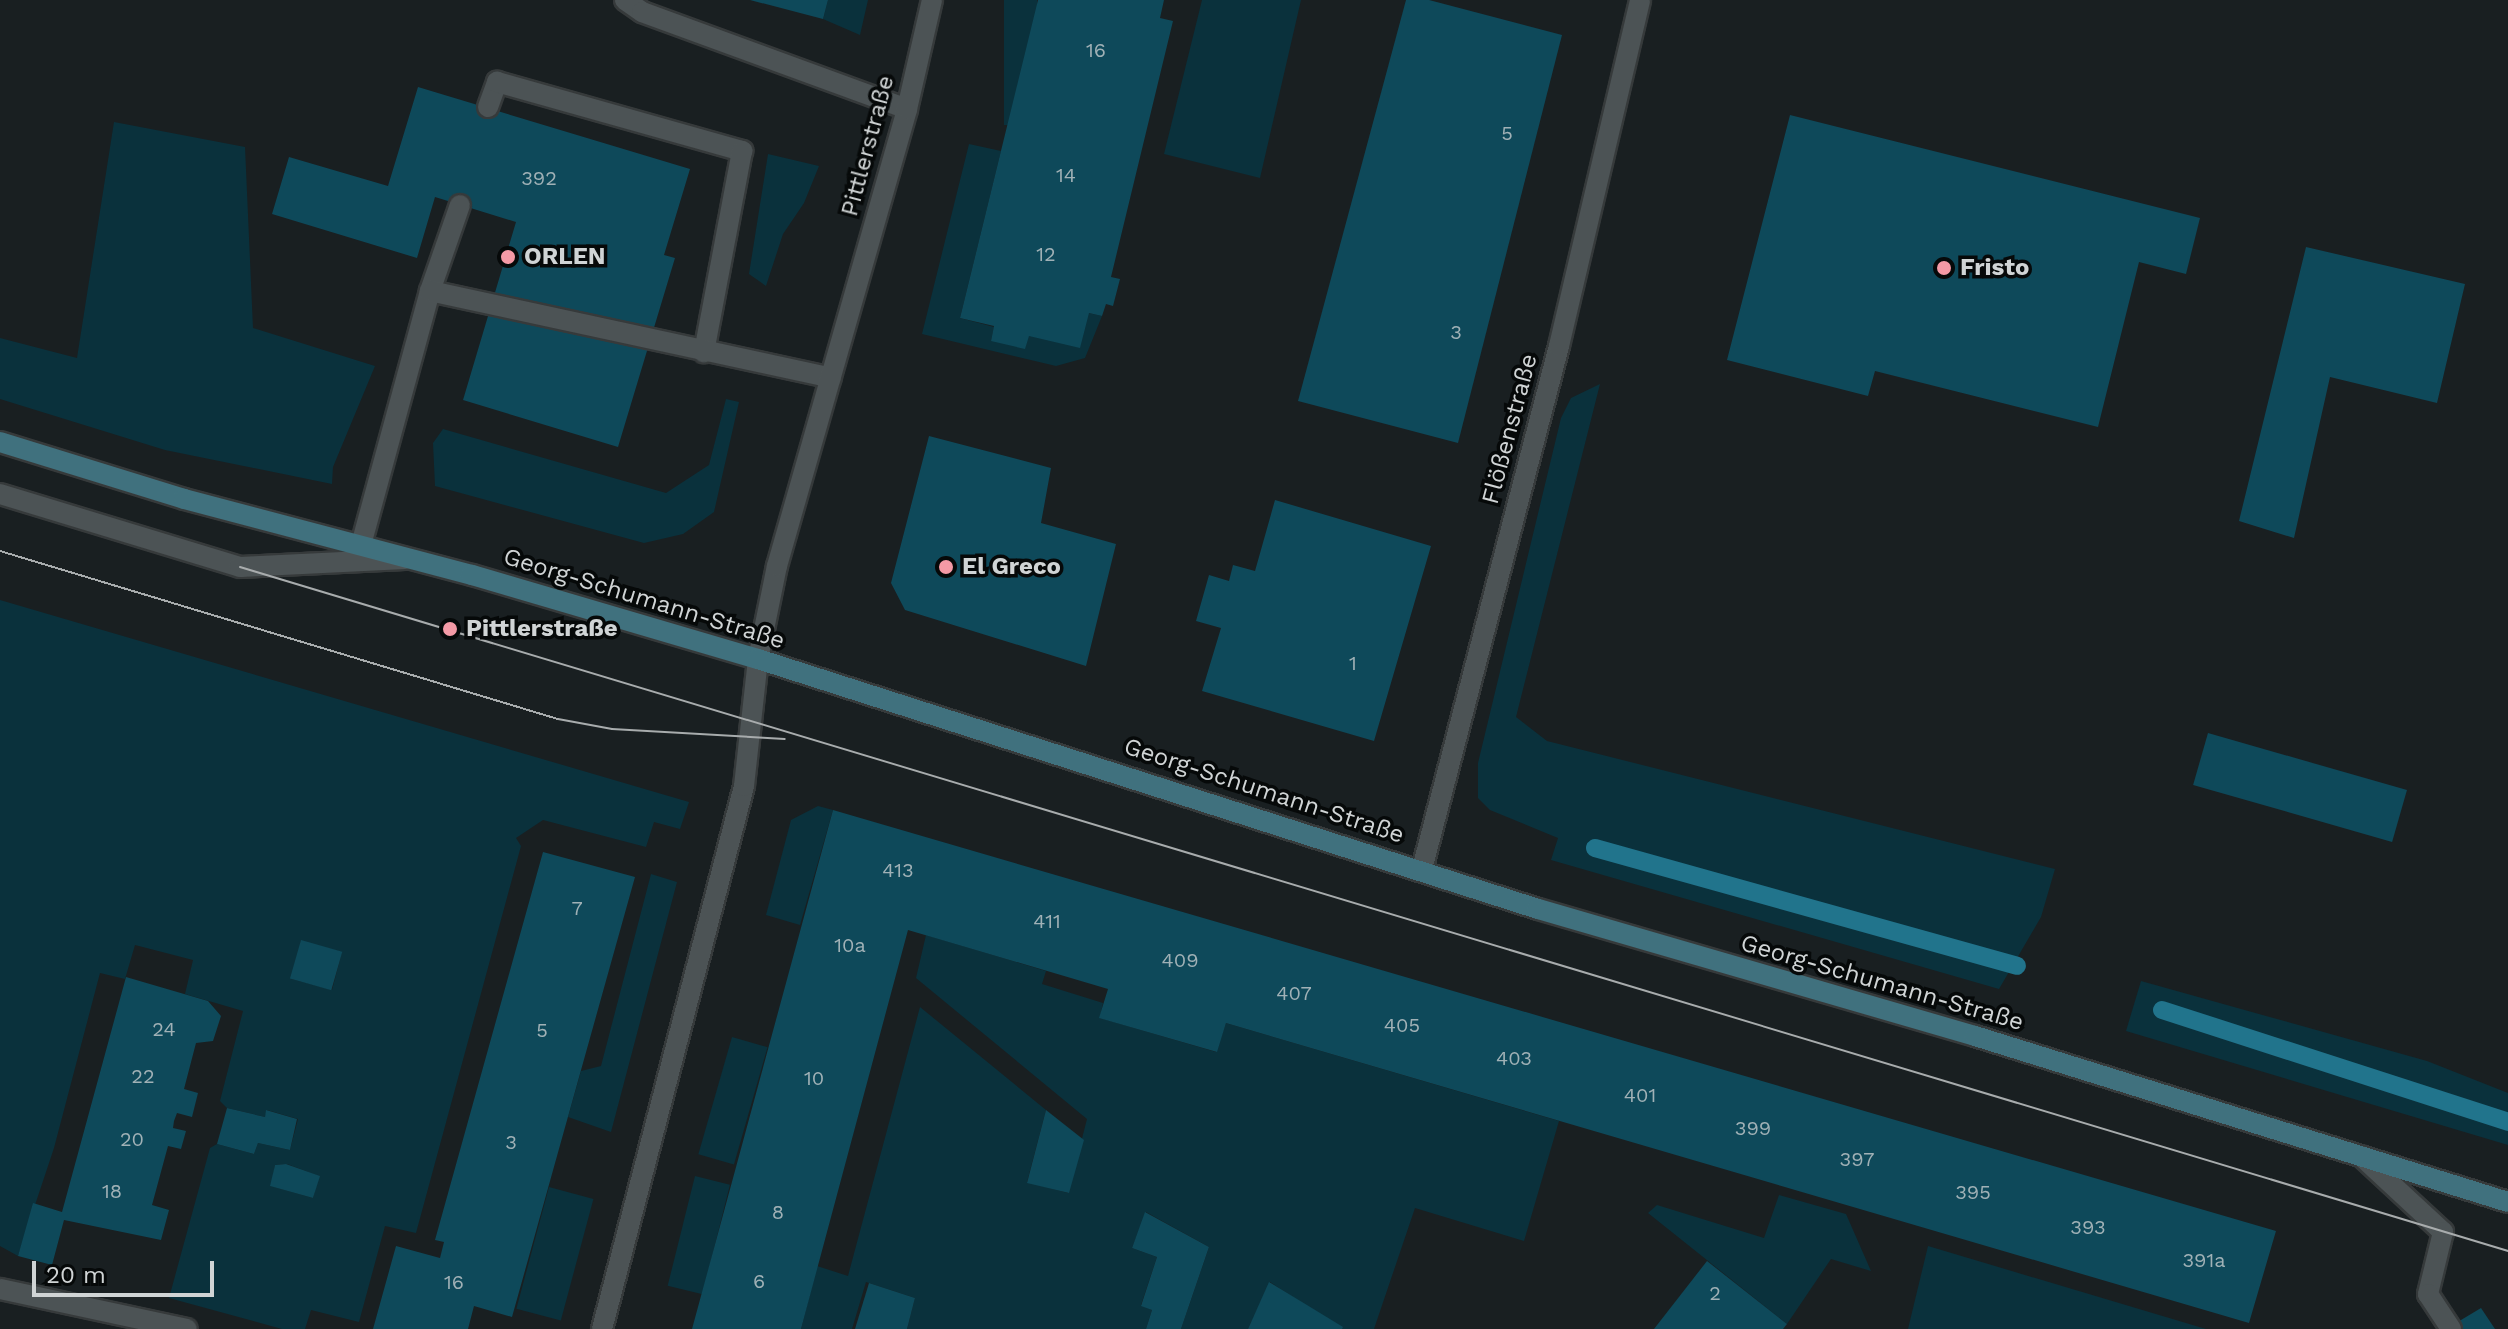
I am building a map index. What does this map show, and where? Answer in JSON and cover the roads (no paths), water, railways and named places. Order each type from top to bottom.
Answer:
[{"type":"street","points":[[625,0],[653,17],[907,109]]},
{"type":"street","name":"Pittlerstraße","points":[[602,1329],[744,786],[758,659],[787,528],[907,109],[932,0]]},
{"type":"street","name":"Flößenstraße","points":[[1422,869],[1563,328],[1640,0]]},
{"type":"street","points":[[488,107],[497,82],[742,151],[704,352]]},
{"type":"street","points":[[361,545],[430,291],[460,205]]},
{"type":"street","points":[[430,291],[831,378]]},
{"type":"street","name":"Georg-Schumann-Straße","points":[[0,442],[184,499],[361,545],[758,659],[1422,869],[1538,909],[2508,1202]]},
{"type":"street","points":[[0,494],[240,567],[411,559]]},
{"type":"street","points":[[2361,1156],[2443,1232],[2428,1294],[2451,1329]]},
{"type":"street","points":[[0,1289],[187,1329]]},
{"type":"waterway","points":[[1595,848],[2017,966]]},
{"type":"waterway","points":[[2162,1010],[2508,1122]]},
{"type":"tram line","points":[[0,551],[558,719],[612,729],[785,739]]},
{"type":"tram line","points":[[240,567],[2508,1251]]},
{"type":"place","name":"ORLEN","points":[[508,257]]},
{"type":"place","name":"Fristo","points":[[1944,268]]},
{"type":"place","name":"El Greco","points":[[946,567]]},
{"type":"place","name":"Pittlerstraße","points":[[450,629]]}]
